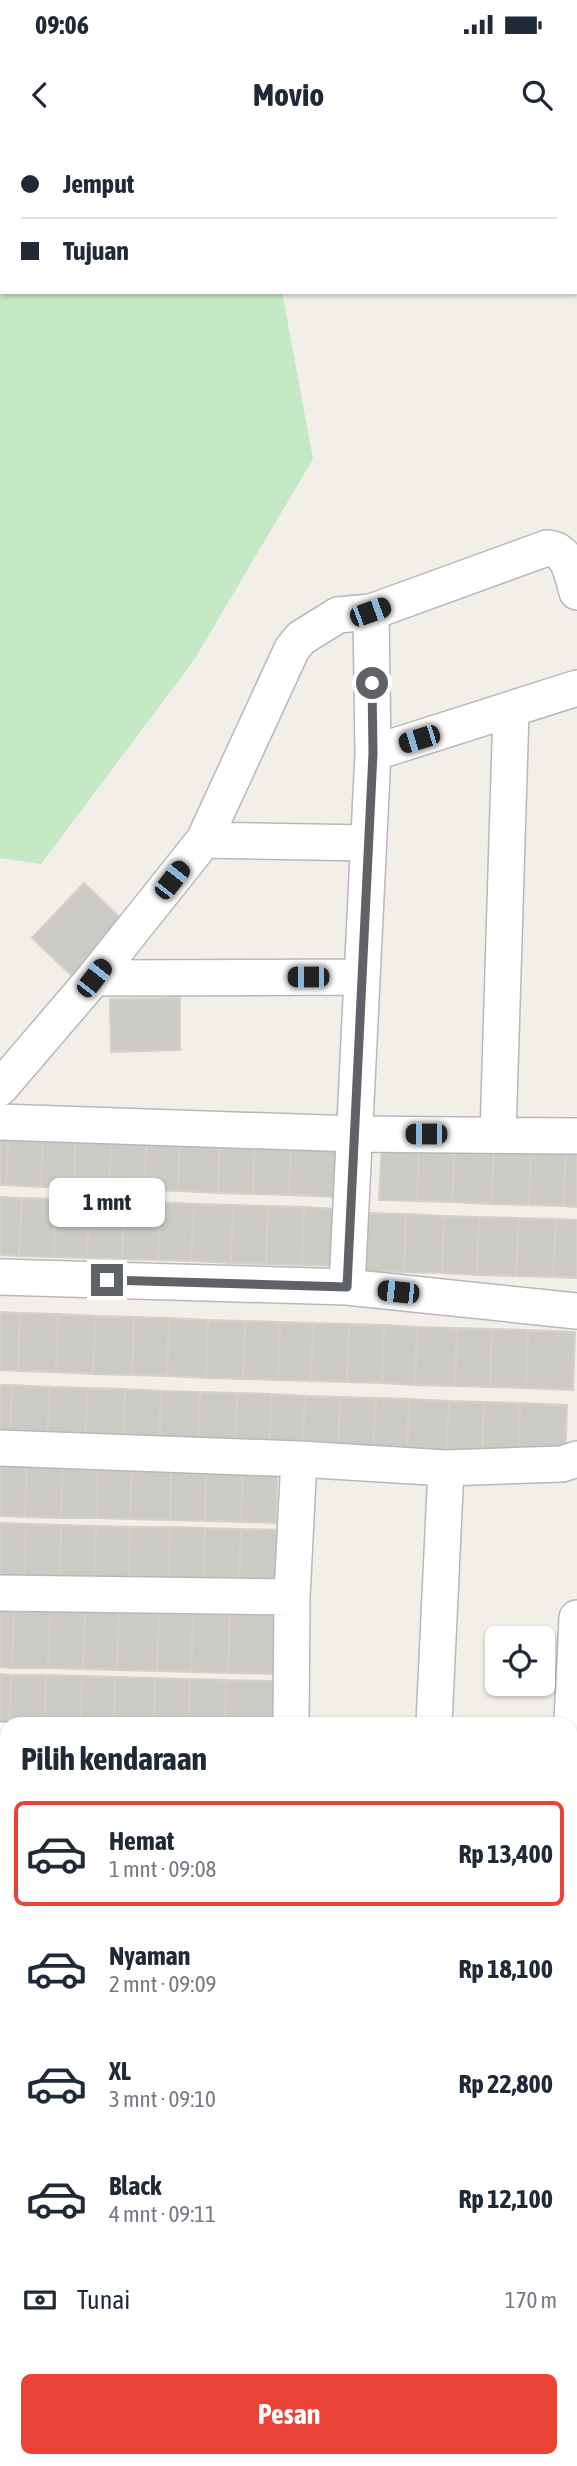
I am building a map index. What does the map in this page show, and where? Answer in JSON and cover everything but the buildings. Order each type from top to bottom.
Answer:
[{"type":"street","points":[[0,1088],[94,978],[204,840],[292,649],[301,638],[338,615],[370,612],[547,548],[556,548],[562,552],[570,566],[577,592]]},
{"type":"street","points":[[347,1287],[373,753],[370,612]]},
{"type":"street","points":[[373,753],[577,688]]},
{"type":"street","points":[[498,1135],[511,710]]},
{"type":"street","points":[[204,840],[368,842]]},
{"type":"street","points":[[94,978],[361,977]]},
{"type":"street","points":[[0,1122],[354,1134],[577,1136]]},
{"type":"street","points":[[0,1277],[347,1287],[577,1311]]},
{"type":"street","points":[[0,1448],[299,1459],[446,1468],[562,1464],[577,1459]]},
{"type":"street","points":[[291,1717],[292,1597],[299,1459]]},
{"type":"street","points":[[435,1717],[446,1468]]},
{"type":"street","points":[[0,1593],[292,1597]]},
{"type":"street","points":[[572,1717],[577,1620]]},
{"type":"green space","points":[[0,294],[282,294],[313,459],[194,660],[41,864],[0,858]]},
{"type":"route","points":[[107,1280],[347,1287],[373,753],[372,683]]}]
